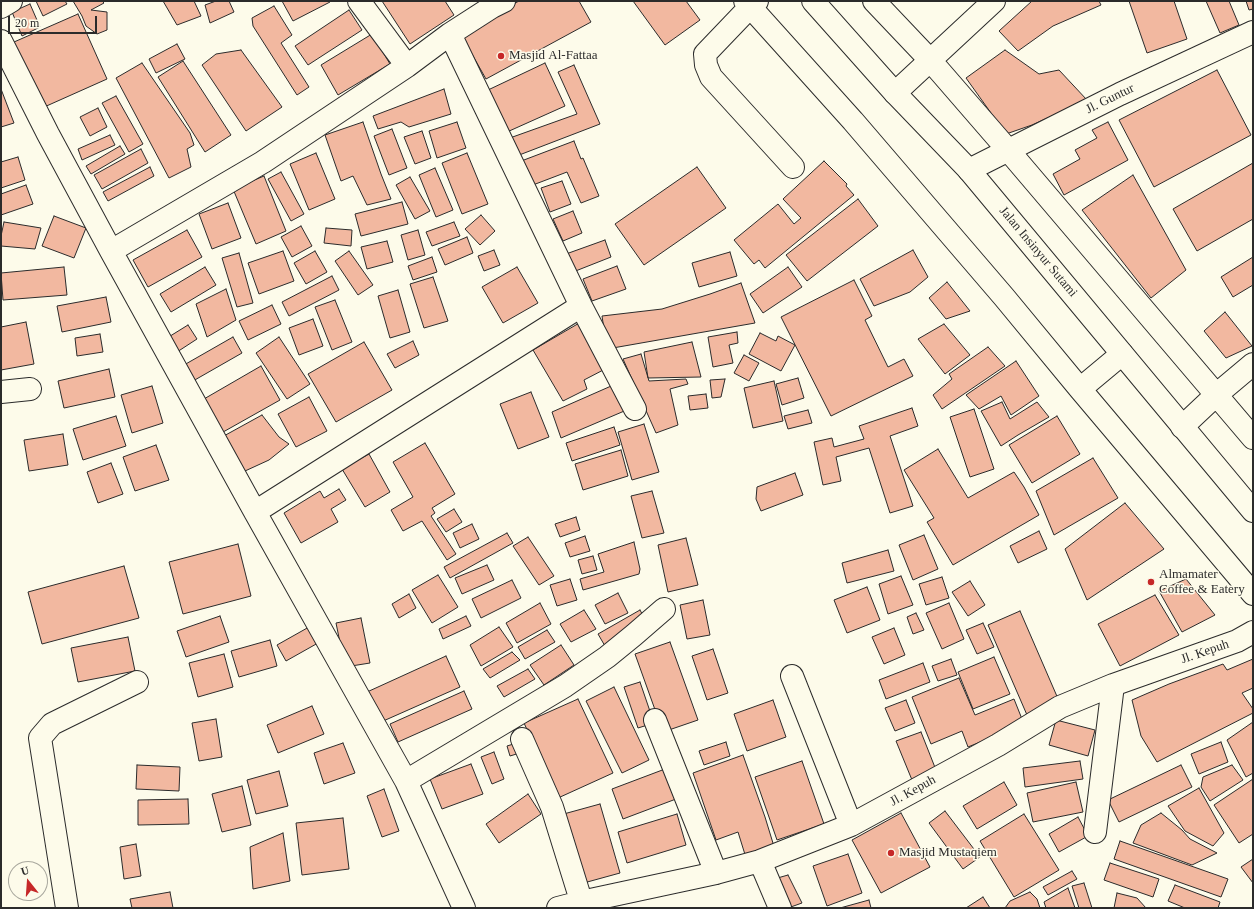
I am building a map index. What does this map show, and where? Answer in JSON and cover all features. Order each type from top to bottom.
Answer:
[{"type":"main road","points":[[1,7],[11,1]]},
{"type":"main road","points":[[359,1],[407,66]]},
{"type":"main road","points":[[111,251],[263,162],[407,66],[450,34],[504,1]]},
{"type":"main road","name":"Jalan Insinyur Sutami","points":[[813,1],[895,93],[969,170],[1253,511]]},
{"type":"main road","points":[[874,1],[930,60],[1253,438]]},
{"type":"main road","points":[[895,93],[994,1]]},
{"type":"main road","points":[[793,167],[711,77],[706,65],[705,54],[750,3],[1004,297],[1080,390],[1253,594]]},
{"type":"main road","name":"Jl. Guntur","points":[[969,170],[1113,97],[1253,32]]},
{"type":"main road","points":[[450,34],[581,306],[635,409]]},
{"type":"main road","points":[[1,41],[48,134],[111,251],[406,781],[464,908]]},
{"type":"main road","points":[[255,512],[581,306]]},
{"type":"main road","points":[[1080,390],[1122,354]]},
{"type":"main road","points":[[1182,427],[1216,395],[1253,364]]},
{"type":"main road","points":[[1,392],[30,388]]},
{"type":"main road","points":[[406,781],[565,686],[607,656],[664,609]]},
{"type":"main road","name":"Jl. Kepuh","points":[[558,908],[716,873],[760,861],[851,825],[998,744],[1060,706],[1113,685],[1237,641],[1253,632]]},
{"type":"main road","points":[[792,676],[851,825]]},
{"type":"main road","points":[[67,908],[40,738],[52,724],[137,682]]},
{"type":"main road","points":[[1095,832],[1113,685]]},
{"type":"main road","points":[[655,720],[716,873]]},
{"type":"main road","points":[[522,739],[552,807],[581,902]]},
{"type":"main road","points":[[760,861],[780,908]]},
{"type":"building","points":[[36,1],[65,1],[67,4],[43,16]]},
{"type":"building","points":[[73,1],[102,1],[104,3],[91,10],[107,12],[107,30],[97,34],[86,26]]},
{"type":"building","points":[[163,1],[194,1],[201,16],[177,25]]},
{"type":"building","points":[[216,1],[229,1],[234,12],[210,23],[205,5]]},
{"type":"building","points":[[282,1],[330,1],[330,2],[293,21]]},
{"type":"building","points":[[382,1],[445,1],[454,15],[410,44]]},
{"type":"building","name":"Masjid Al-Fattaa","points":[[519,1],[579,1],[591,22],[486,79],[460,33]]},
{"type":"building","points":[[633,1],[686,1],[700,20],[665,45]]},
{"type":"building","points":[[1032,1],[1099,1],[1101,5],[1053,26],[1018,51],[999,31]]},
{"type":"building","points":[[1129,1],[1174,1],[1187,39],[1147,53]]},
{"type":"building","points":[[1206,1],[1229,1],[1239,25],[1220,33]]},
{"type":"building","points":[[1246,1],[1253,1],[1253,9],[1249,10]]},
{"type":"building","points":[[30,4],[40,27],[22,36],[12,12]]},
{"type":"building","points":[[274,6],[292,35],[281,43],[309,87],[297,95],[253,26],[252,18]]},
{"type":"building","points":[[349,10],[362,30],[308,65],[295,46]]},
{"type":"building","points":[[78,14],[107,79],[42,108],[14,42]]},
{"type":"building","points":[[372,34],[390,64],[338,95],[321,65]]},
{"type":"building","points":[[177,44],[185,59],[156,73],[149,59]]},
{"type":"building","points":[[241,50],[282,107],[246,131],[202,65],[216,54]]},
{"type":"building","points":[[1005,50],[1039,74],[1059,70],[1087,100],[1032,125],[1006,134],[966,78]]},
{"type":"building","points":[[183,61],[231,135],[205,152],[158,77]]},
{"type":"building","points":[[142,63],[190,133],[194,145],[187,149],[191,167],[169,178],[116,78]]},
{"type":"building","points":[[545,63],[565,106],[507,132],[488,90]]},
{"type":"building","points":[[574,65],[600,124],[514,157],[507,139],[577,114],[558,72]]},
{"type":"building","points":[[1217,70],[1251,135],[1154,187],[1119,120]]},
{"type":"building","points":[[1,89],[14,123],[1,127]]},
{"type":"building","points":[[444,89],[451,114],[409,127],[401,122],[378,129],[373,116]]},
{"type":"building","points":[[116,96],[143,144],[129,152],[102,103]]},
{"type":"building","points":[[98,108],[107,127],[90,136],[80,117]]},
{"type":"building","points":[[363,122],[391,199],[367,205],[353,176],[341,181],[325,135]]},
{"type":"building","points":[[457,122],[466,148],[437,158],[429,131]]},
{"type":"building","points":[[1108,122],[1128,160],[1064,195],[1053,174],[1080,159],[1075,150],[1097,138],[1092,130]]},
{"type":"building","points":[[392,129],[407,168],[389,175],[374,136]]},
{"type":"building","points":[[422,131],[431,158],[415,164],[404,137]]},
{"type":"building","points":[[110,135],[115,145],[82,160],[78,149]]},
{"type":"building","points":[[574,141],[599,196],[581,203],[567,172],[525,188],[516,163]]},
{"type":"building","points":[[120,146],[125,154],[91,174],[86,166]]},
{"type":"building","points":[[141,149],[148,163],[102,189],[94,175]]},
{"type":"building","points":[[316,153],[335,199],[309,210],[290,164]]},
{"type":"building","points":[[467,153],[488,204],[462,214],[442,163]]},
{"type":"building","points":[[18,157],[25,180],[1,188],[1,162]]},
{"type":"building","points":[[824,161],[847,184],[846,186],[854,195],[765,268],[759,260],[754,264],[734,240],[778,204],[794,224],[801,218],[783,199]]},
{"type":"building","points":[[1253,163],[1253,219],[1197,251],[1173,209]]},
{"type":"building","points":[[150,167],[154,176],[108,201],[103,192]]},
{"type":"building","points":[[697,167],[726,208],[644,265],[615,224]]},
{"type":"building","points":[[435,168],[453,210],[436,217],[419,175]]},
{"type":"building","points":[[281,172],[304,214],[291,221],[268,179]]},
{"type":"building","points":[[1133,175],[1186,270],[1151,298],[1082,210]]},
{"type":"building","points":[[264,176],[286,231],[256,244],[233,189]]},
{"type":"building","points":[[410,177],[430,211],[415,219],[396,185]]},
{"type":"building","points":[[562,181],[571,204],[550,212],[541,188]]},
{"type":"building","points":[[26,185],[33,204],[1,215],[1,194]]},
{"type":"building","points":[[858,199],[878,226],[807,281],[786,255]]},
{"type":"building","points":[[402,202],[408,224],[361,236],[355,214]]},
{"type":"building","points":[[228,203],[241,238],[212,249],[199,214]]},
{"type":"building","points":[[573,211],[582,233],[563,241],[553,219]]},
{"type":"building","points":[[481,215],[495,231],[480,245],[465,229]]},
{"type":"building","points":[[54,216],[86,228],[74,258],[42,246]]},
{"type":"building","points":[[4,222],[41,228],[35,249],[1,246],[1,236]]},
{"type":"building","points":[[454,222],[460,236],[432,246],[426,232]]},
{"type":"building","points":[[301,226],[312,246],[292,257],[281,237]]},
{"type":"building","points":[[326,228],[352,230],[351,246],[324,243]]},
{"type":"building","points":[[187,230],[202,257],[148,287],[133,260]]},
{"type":"building","points":[[418,230],[425,255],[408,260],[401,235]]},
{"type":"building","points":[[467,237],[473,253],[445,265],[438,249]]},
{"type":"building","points":[[605,240],[611,257],[573,272],[566,254]]},
{"type":"building","points":[[387,241],[393,262],[367,269],[361,247]]},
{"type":"building","points":[[494,250],[500,265],[484,271],[478,256]]},
{"type":"building","points":[[913,250],[928,277],[910,292],[874,306],[860,279]]},
{"type":"building","points":[[283,251],[294,281],[259,294],[248,263]]},
{"type":"building","points":[[315,251],[327,272],[306,284],[294,263]]},
{"type":"building","points":[[349,251],[373,285],[358,295],[335,261]]},
{"type":"building","points":[[730,252],[737,276],[699,287],[692,263]]},
{"type":"building","points":[[239,253],[253,303],[237,307],[222,258]]},
{"type":"building","points":[[432,257],[437,272],[413,280],[408,266]]},
{"type":"building","points":[[1253,257],[1253,285],[1233,297],[1221,277]]},
{"type":"building","points":[[617,266],[626,289],[592,301],[583,279]]},
{"type":"building","points":[[64,267],[67,295],[3,300],[1,273]]},
{"type":"building","points":[[205,267],[216,285],[171,312],[160,294]]},
{"type":"building","points":[[517,267],[538,303],[503,323],[482,287]]},
{"type":"building","points":[[788,267],[802,287],[763,313],[750,294]]},
{"type":"building","points":[[332,276],[339,290],[289,316],[282,302]]},
{"type":"building","points":[[433,277],[448,321],[424,328],[410,284]]},
{"type":"building","points":[[854,280],[872,316],[865,320],[888,367],[904,359],[913,376],[831,416],[781,317]]},
{"type":"building","points":[[947,282],[970,311],[946,319],[929,298]]},
{"type":"building","points":[[741,283],[755,323],[607,349],[602,316],[662,309]]},
{"type":"building","points":[[226,289],[236,320],[207,337],[196,304]]},
{"type":"building","points":[[398,290],[410,332],[390,338],[378,296]]},
{"type":"building","points":[[106,297],[111,322],[62,332],[57,306]]},
{"type":"building","points":[[335,300],[352,342],[332,350],[315,307]]},
{"type":"building","points":[[272,305],[281,324],[248,340],[239,321]]},
{"type":"building","points":[[1225,312],[1252,346],[1226,358],[1204,331]]},
{"type":"building","points":[[313,319],[323,346],[299,355],[289,328]]},
{"type":"building","points":[[26,322],[34,364],[1,370],[1,327]]},
{"type":"building","points":[[581,322],[609,367],[584,380],[587,389],[563,401],[533,350]]},
{"type":"building","points":[[944,324],[970,355],[945,374],[918,339]]},
{"type":"building","points":[[188,325],[197,339],[177,352],[167,338]]},
{"type":"building","points":[[737,332],[738,343],[729,345],[733,363],[713,367],[708,337]]},
{"type":"building","points":[[760,333],[776,341],[778,336],[795,345],[781,371],[749,354]]},
{"type":"building","points":[[100,334],[103,352],[77,356],[75,338]]},
{"type":"building","points":[[233,337],[242,353],[193,381],[184,365]]},
{"type":"building","points":[[279,337],[310,384],[287,399],[256,353]]},
{"type":"building","points":[[413,341],[419,355],[395,368],[387,354]]},
{"type":"building","points":[[364,342],[392,390],[336,422],[308,374]]},
{"type":"building","points":[[692,342],[701,377],[648,378],[644,352]]},
{"type":"building","points":[[988,347],[1005,366],[942,409],[933,395],[952,379],[949,374]]},
{"type":"building","points":[[641,354],[649,381],[686,379],[688,384],[670,389],[678,425],[656,433],[623,359]]},
{"type":"building","points":[[744,355],[759,363],[749,381],[734,373]]},
{"type":"building","points":[[1016,361],[1039,396],[1011,415],[1001,396],[979,409],[966,395]]},
{"type":"building","points":[[261,366],[280,400],[216,436],[197,403]]},
{"type":"building","points":[[109,369],[115,397],[64,408],[58,381]]},
{"type":"building","points":[[798,378],[804,398],[782,405],[776,384]]},
{"type":"building","points":[[725,379],[721,397],[712,398],[710,380]]},
{"type":"building","points":[[774,381],[783,421],[753,428],[744,388]]},
{"type":"building","points":[[618,383],[629,409],[561,438],[552,412]]},
{"type":"building","points":[[152,386],[163,423],[132,433],[121,395]]},
{"type":"building","points":[[531,392],[549,437],[518,449],[500,404]]},
{"type":"building","points":[[706,394],[708,408],[690,410],[688,396]]},
{"type":"building","points":[[309,397],[327,431],[296,447],[278,414]]},
{"type":"building","points":[[1002,402],[1010,419],[1037,402],[1049,417],[1001,446],[981,411]]},
{"type":"building","points":[[912,408],[918,426],[890,436],[913,506],[890,513],[869,448],[836,457],[841,481],[823,485],[814,442],[832,438],[834,447],[864,439],[859,426]]},
{"type":"building","points":[[974,409],[994,469],[970,477],[950,417]]},
{"type":"building","points":[[808,410],[812,423],[788,429],[784,416]]},
{"type":"building","points":[[262,415],[279,437],[289,444],[269,460],[245,471],[222,437]]},
{"type":"building","points":[[116,416],[126,446],[83,460],[73,429]]},
{"type":"building","points":[[1057,416],[1080,454],[1032,483],[1009,445]]},
{"type":"building","points":[[644,424],[659,472],[632,480],[618,432]]},
{"type":"building","points":[[614,427],[620,445],[572,461],[566,443]]},
{"type":"building","points":[[63,434],[68,465],[29,471],[24,440]]},
{"type":"building","points":[[425,443],[455,494],[432,508],[435,513],[431,516],[456,554],[447,560],[422,521],[403,531],[391,510],[413,497],[393,462]]},
{"type":"building","points":[[156,445],[169,480],[135,491],[123,457]]},
{"type":"building","points":[[938,449],[968,498],[1014,472],[1039,515],[953,565],[927,522],[934,518],[904,470]]},
{"type":"building","points":[[621,450],[628,476],[583,490],[575,464]]},
{"type":"building","points":[[369,454],[390,492],[365,507],[342,469]]},
{"type":"building","points":[[1093,458],[1118,498],[1054,535],[1036,491]]},
{"type":"building","points":[[111,463],[123,494],[98,503],[87,472]]},
{"type":"building","points":[[795,473],[803,495],[761,511],[756,499],[757,487]]},
{"type":"building","points":[[339,489],[346,500],[331,509],[338,522],[301,543],[284,513],[320,491],[324,498]]},
{"type":"building","points":[[652,491],[664,533],[642,538],[631,496]]},
{"type":"building","points":[[1125,503],[1164,549],[1087,600],[1065,549]]},
{"type":"building","points":[[454,509],[462,522],[446,532],[437,519]]},
{"type":"building","points":[[576,517],[580,530],[560,537],[555,524]]},
{"type":"building","points":[[472,524],[479,539],[460,548],[453,533]]},
{"type":"building","points":[[1039,531],[1047,549],[1018,563],[1010,546]]},
{"type":"building","points":[[507,533],[513,543],[450,578],[444,567]]},
{"type":"building","points":[[924,535],[938,569],[913,580],[899,545]]},
{"type":"building","points":[[585,536],[590,551],[570,557],[565,543]]},
{"type":"building","points":[[528,537],[554,576],[539,585],[513,546]]},
{"type":"building","points":[[686,538],[698,585],[668,592],[658,545]]},
{"type":"building","points":[[634,542],[640,569],[639,574],[583,590],[580,579],[604,572],[598,554]]},
{"type":"building","points":[[238,544],[251,596],[183,614],[169,562]]},
{"type":"building","points":[[888,550],[894,571],[847,583],[842,563]]},
{"type":"building","points":[[593,556],[597,570],[582,574],[578,560]]},
{"type":"building","points":[[487,565],[494,580],[462,594],[455,578]]},
{"type":"building","points":[[124,566],[139,618],[42,644],[28,592]]},
{"type":"building","points":[[438,575],[458,607],[432,623],[412,590]]},
{"type":"building","points":[[901,576],[913,605],[888,614],[879,584]]},
{"type":"building","points":[[942,577],[949,598],[926,605],[919,584]]},
{"type":"building","points":[[570,579],[577,600],[557,606],[550,585]]},
{"type":"building","points":[[1186,579],[1215,615],[1182,632],[1159,591]]},
{"type":"building","points":[[512,580],[521,598],[481,618],[472,599]]},
{"type":"building","points":[[970,581],[985,605],[968,616],[952,592]]},
{"type":"building","points":[[867,587],[880,620],[847,633],[834,600]]},
{"type":"building","points":[[618,593],[628,613],[605,624],[595,605]]},
{"type":"building","points":[[409,594],[416,608],[399,618],[392,604]]},
{"type":"building","points":[[1155,595],[1179,635],[1120,666],[1098,624]]},
{"type":"building","points":[[703,600],[710,635],[687,639],[680,605]]},
{"type":"building","points":[[540,603],[551,624],[517,643],[506,623]]},
{"type":"building","points":[[949,603],[964,639],[942,649],[926,613]]},
{"type":"building","points":[[584,610],[596,629],[571,642],[560,624]]},
{"type":"building","points":[[640,610],[647,623],[605,646],[598,634]]},
{"type":"building","points":[[1020,611],[1059,701],[1027,715],[988,625]]},
{"type":"building","points":[[916,613],[924,630],[913,634],[907,617]]},
{"type":"building","points":[[220,616],[229,642],[186,657],[177,631]]},
{"type":"building","points":[[466,616],[471,626],[443,639],[439,629]]},
{"type":"building","points":[[361,618],[370,663],[345,667],[336,623]]},
{"type":"building","points":[[983,623],[994,647],[977,654],[966,630]]},
{"type":"building","points":[[309,627],[318,643],[286,661],[277,645]]},
{"type":"building","points":[[499,627],[513,647],[481,666],[470,645]]},
{"type":"building","points":[[894,628],[905,655],[884,664],[872,637]]},
{"type":"building","points":[[547,630],[555,642],[525,659],[518,647]]},
{"type":"building","points":[[128,637],[135,671],[78,682],[71,648]]},
{"type":"building","points":[[270,640],[277,666],[239,677],[231,651]]},
{"type":"building","points":[[670,642],[698,720],[663,732],[635,654]]},
{"type":"building","points":[[561,645],[574,665],[544,685],[530,665]]},
{"type":"building","points":[[713,649],[728,693],[707,700],[692,656]]},
{"type":"building","points":[[512,652],[520,660],[490,678],[483,669]]},
{"type":"building","points":[[224,654],[233,687],[198,697],[189,663]]},
{"type":"building","points":[[446,656],[460,687],[381,722],[367,692]]},
{"type":"building","points":[[994,657],[1010,694],[973,709],[958,672]]},
{"type":"building","points":[[951,659],[957,675],[938,681],[932,666]]},
{"type":"building","points":[[1253,659],[1253,688],[1242,693],[1253,709],[1253,713],[1157,762],[1141,736],[1132,700],[1169,684],[1223,664],[1227,670]]},
{"type":"building","points":[[923,663],[930,682],[886,699],[879,680]]},
{"type":"building","points":[[528,669],[535,679],[504,697],[497,686]]},
{"type":"building","points":[[959,678],[975,715],[1014,699],[1024,724],[968,747],[962,731],[931,744],[912,697]]},
{"type":"building","points":[[640,682],[654,723],[638,728],[624,687]]},
{"type":"building","points":[[614,687],[649,760],[622,773],[586,701]]},
{"type":"building","points":[[464,691],[472,709],[398,742],[390,724]]},
{"type":"building","points":[[578,699],[613,773],[558,798],[524,723]]},
{"type":"building","points":[[773,700],[786,737],[747,751],[734,714]]},
{"type":"building","points":[[906,700],[915,723],[895,731],[885,708]]},
{"type":"building","points":[[312,706],[324,734],[278,753],[267,725]]},
{"type":"building","points":[[216,719],[222,757],[199,761],[192,723]]},
{"type":"building","points":[[1056,720],[1095,730],[1088,756],[1049,745]]},
{"type":"building","points":[[1253,722],[1253,773],[1246,777],[1227,740]]},
{"type":"building","points":[[921,732],[936,770],[912,780],[896,741]]},
{"type":"building","points":[[520,742],[523,752],[510,756],[507,746]]},
{"type":"building","points":[[726,742],[730,756],[704,765],[699,751]]},
{"type":"building","points":[[1221,742],[1228,762],[1199,774],[1191,754]]},
{"type":"building","points":[[343,743],[355,773],[324,784],[314,753]]},
{"type":"building","points":[[494,752],[504,779],[492,784],[481,757]]},
{"type":"building","points":[[743,755],[776,853],[747,861],[738,832],[716,840],[693,773]]},
{"type":"building","points":[[802,761],[824,824],[777,840],[755,777]]},
{"type":"building","points":[[1080,761],[1083,779],[1025,787],[1023,768]]},
{"type":"building","points":[[471,764],[483,794],[442,809],[430,779]]},
{"type":"building","points":[[137,765],[180,767],[179,791],[136,789]]},
{"type":"building","points":[[1181,765],[1192,787],[1119,822],[1108,800]]},
{"type":"building","points":[[1232,765],[1243,780],[1210,801],[1201,787],[1203,777]]},
{"type":"building","points":[[665,769],[676,799],[623,819],[612,789]]},
{"type":"building","points":[[279,771],[288,806],[256,814],[247,780]]},
{"type":"building","points":[[1253,779],[1253,834],[1239,843],[1214,805]]},
{"type":"building","points":[[1004,782],[1017,805],[977,829],[963,806]]},
{"type":"building","points":[[1076,782],[1083,812],[1033,822],[1027,793]]},
{"type":"building","points":[[242,786],[251,825],[222,832],[212,794]]},
{"type":"building","points":[[1199,788],[1224,833],[1213,846],[1185,831],[1168,806]]},
{"type":"building","points":[[384,789],[399,831],[382,837],[367,796]]},
{"type":"building","points":[[528,794],[541,814],[499,843],[486,824]]},
{"type":"building","points":[[188,799],[189,824],[138,825],[138,800]]},
{"type":"building","points":[[600,804],[620,873],[580,884],[560,815]]},
{"type":"building","points":[[945,811],[980,857],[963,869],[929,823]]},
{"type":"building","name":"Masjid Mustaqiem","points":[[901,813],[930,867],[881,893],[852,840]]},
{"type":"building","points":[[1161,813],[1182,830],[1190,839],[1217,853],[1192,865],[1133,843],[1141,825]]},
{"type":"building","points":[[677,814],[686,845],[627,863],[618,832]]},
{"type":"building","points":[[1024,814],[1059,870],[1014,897],[980,841]]},
{"type":"building","points":[[1078,817],[1088,836],[1059,852],[1049,834]]},
{"type":"building","points":[[343,818],[349,869],[302,875],[296,823]]},
{"type":"building","points":[[283,833],[290,881],[253,889],[250,847]]},
{"type":"building","points":[[1120,841],[1228,879],[1221,897],[1114,859]]},
{"type":"building","points":[[136,844],[141,876],[124,879],[120,847]]},
{"type":"building","points":[[848,854],[862,893],[827,906],[813,866]]},
{"type":"building","points":[[1253,859],[1253,883],[1241,867]]},
{"type":"building","points":[[1110,863],[1159,879],[1153,897],[1104,880]]},
{"type":"building","points":[[1072,871],[1077,879],[1048,895],[1043,887]]},
{"type":"building","points":[[788,875],[802,903],[788,908],[774,879]]},
{"type":"building","points":[[1084,883],[1092,908],[1079,908],[1072,886]]},
{"type":"building","points":[[1175,885],[1220,902],[1218,908],[1185,908],[1168,901]]},
{"type":"building","points":[[1068,888],[1075,908],[1046,908],[1044,902]]},
{"type":"building","points":[[170,892],[173,908],[132,908],[130,899]]},
{"type":"building","points":[[1030,892],[1037,899],[1040,908],[1005,908],[1010,901]]},
{"type":"building","points":[[1117,893],[1137,898],[1146,908],[1114,908]]},
{"type":"building","points":[[983,897],[990,908],[966,908]]},
{"type":"building","points":[[869,900],[871,908],[840,908]]},
{"type":"place","name":"Masjid Al-Fattaa","points":[[501,56]]},
{"type":"place","name":"Almamater Coffee & Eatery","points":[[1151,582]]},
{"type":"place","name":"Masjid Mustaqiem","points":[[891,853]]}]
